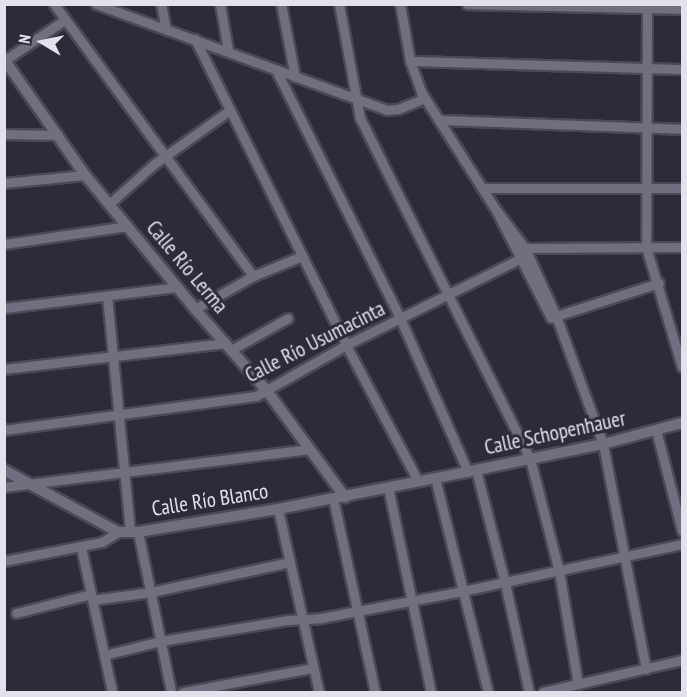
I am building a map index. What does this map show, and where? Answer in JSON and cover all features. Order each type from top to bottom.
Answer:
[{"type":"street","points":[[54,4],[63,21],[253,276]]},
{"type":"street","points":[[161,4],[166,29]]},
{"type":"street","points":[[220,4],[228,50]]},
{"type":"street","points":[[281,4],[295,77]]},
{"type":"street","points":[[339,4],[360,118],[450,294],[530,459],[559,571],[578,684]]},
{"type":"street","points":[[399,4],[410,61],[425,98],[496,210],[499,222],[523,253],[556,316],[562,337]]},
{"type":"street","points":[[467,4],[647,6],[682,9]]},
{"type":"street","points":[[102,6],[228,50],[387,110],[398,109],[425,98]]},
{"type":"street","points":[[647,6],[646,248],[659,283],[682,367]]},
{"type":"street","points":[[5,59],[63,21]]},
{"type":"street","points":[[195,39],[346,345],[418,481]]},
{"type":"street","name":"Calle Río Lerma","points":[[5,59],[85,175],[195,309],[267,390],[345,496]]},
{"type":"street","points":[[410,61],[682,69]]},
{"type":"street","points":[[276,70],[400,318],[472,471],[505,583],[529,693]]},
{"type":"street","points":[[4,76],[17,76]]},
{"type":"street","points":[[109,204],[164,157],[230,110]]},
{"type":"street","points":[[440,120],[646,130],[682,129]]},
{"type":"street","points":[[4,134],[58,135]]},
{"type":"street","points":[[4,183],[85,175]]},
{"type":"street","points":[[482,188],[682,188]]},
{"type":"street","points":[[4,244],[127,226]]},
{"type":"street","points":[[523,253],[682,247]]},
{"type":"street","points":[[523,253],[562,337],[603,444],[646,669]]},
{"type":"street","name":"Calle Río Usumacinta","points":[[4,430],[248,398],[267,390],[346,345],[450,294],[523,253]]},
{"type":"street","points":[[195,309],[253,276],[302,256]]},
{"type":"street","points":[[556,316],[659,283]]},
{"type":"street","points":[[4,308],[177,287]]},
{"type":"street","points":[[107,296],[129,532],[151,592],[171,693]]},
{"type":"street","points":[[4,369],[112,356],[228,346],[288,318]]},
{"type":"street","name":"Calle Schopenhauer","points":[[435,478],[603,444],[682,423]]},
{"type":"street","points":[[656,430],[682,531]]},
{"type":"street","points":[[4,487],[309,449]]},
{"type":"street","points":[[4,470],[27,484],[129,532]]},
{"type":"street","points":[[435,478],[488,693]]},
{"type":"street","name":"Calle Río Blanco","points":[[129,532],[278,509],[435,478]]},
{"type":"street","points":[[388,487],[431,693]]},
{"type":"street","points":[[333,498],[375,693]]},
{"type":"street","points":[[278,509],[319,693]]},
{"type":"street","points":[[4,561],[81,547],[129,532]]},
{"type":"street","points":[[104,655],[161,641],[357,611],[505,583],[682,544]]},
{"type":"street","points":[[81,547],[111,693]]},
{"type":"street","points":[[16,613],[92,597],[151,592],[290,562]]},
{"type":"street","points":[[543,693],[682,660]]},
{"type":"street","points":[[183,693],[313,668]]}]
